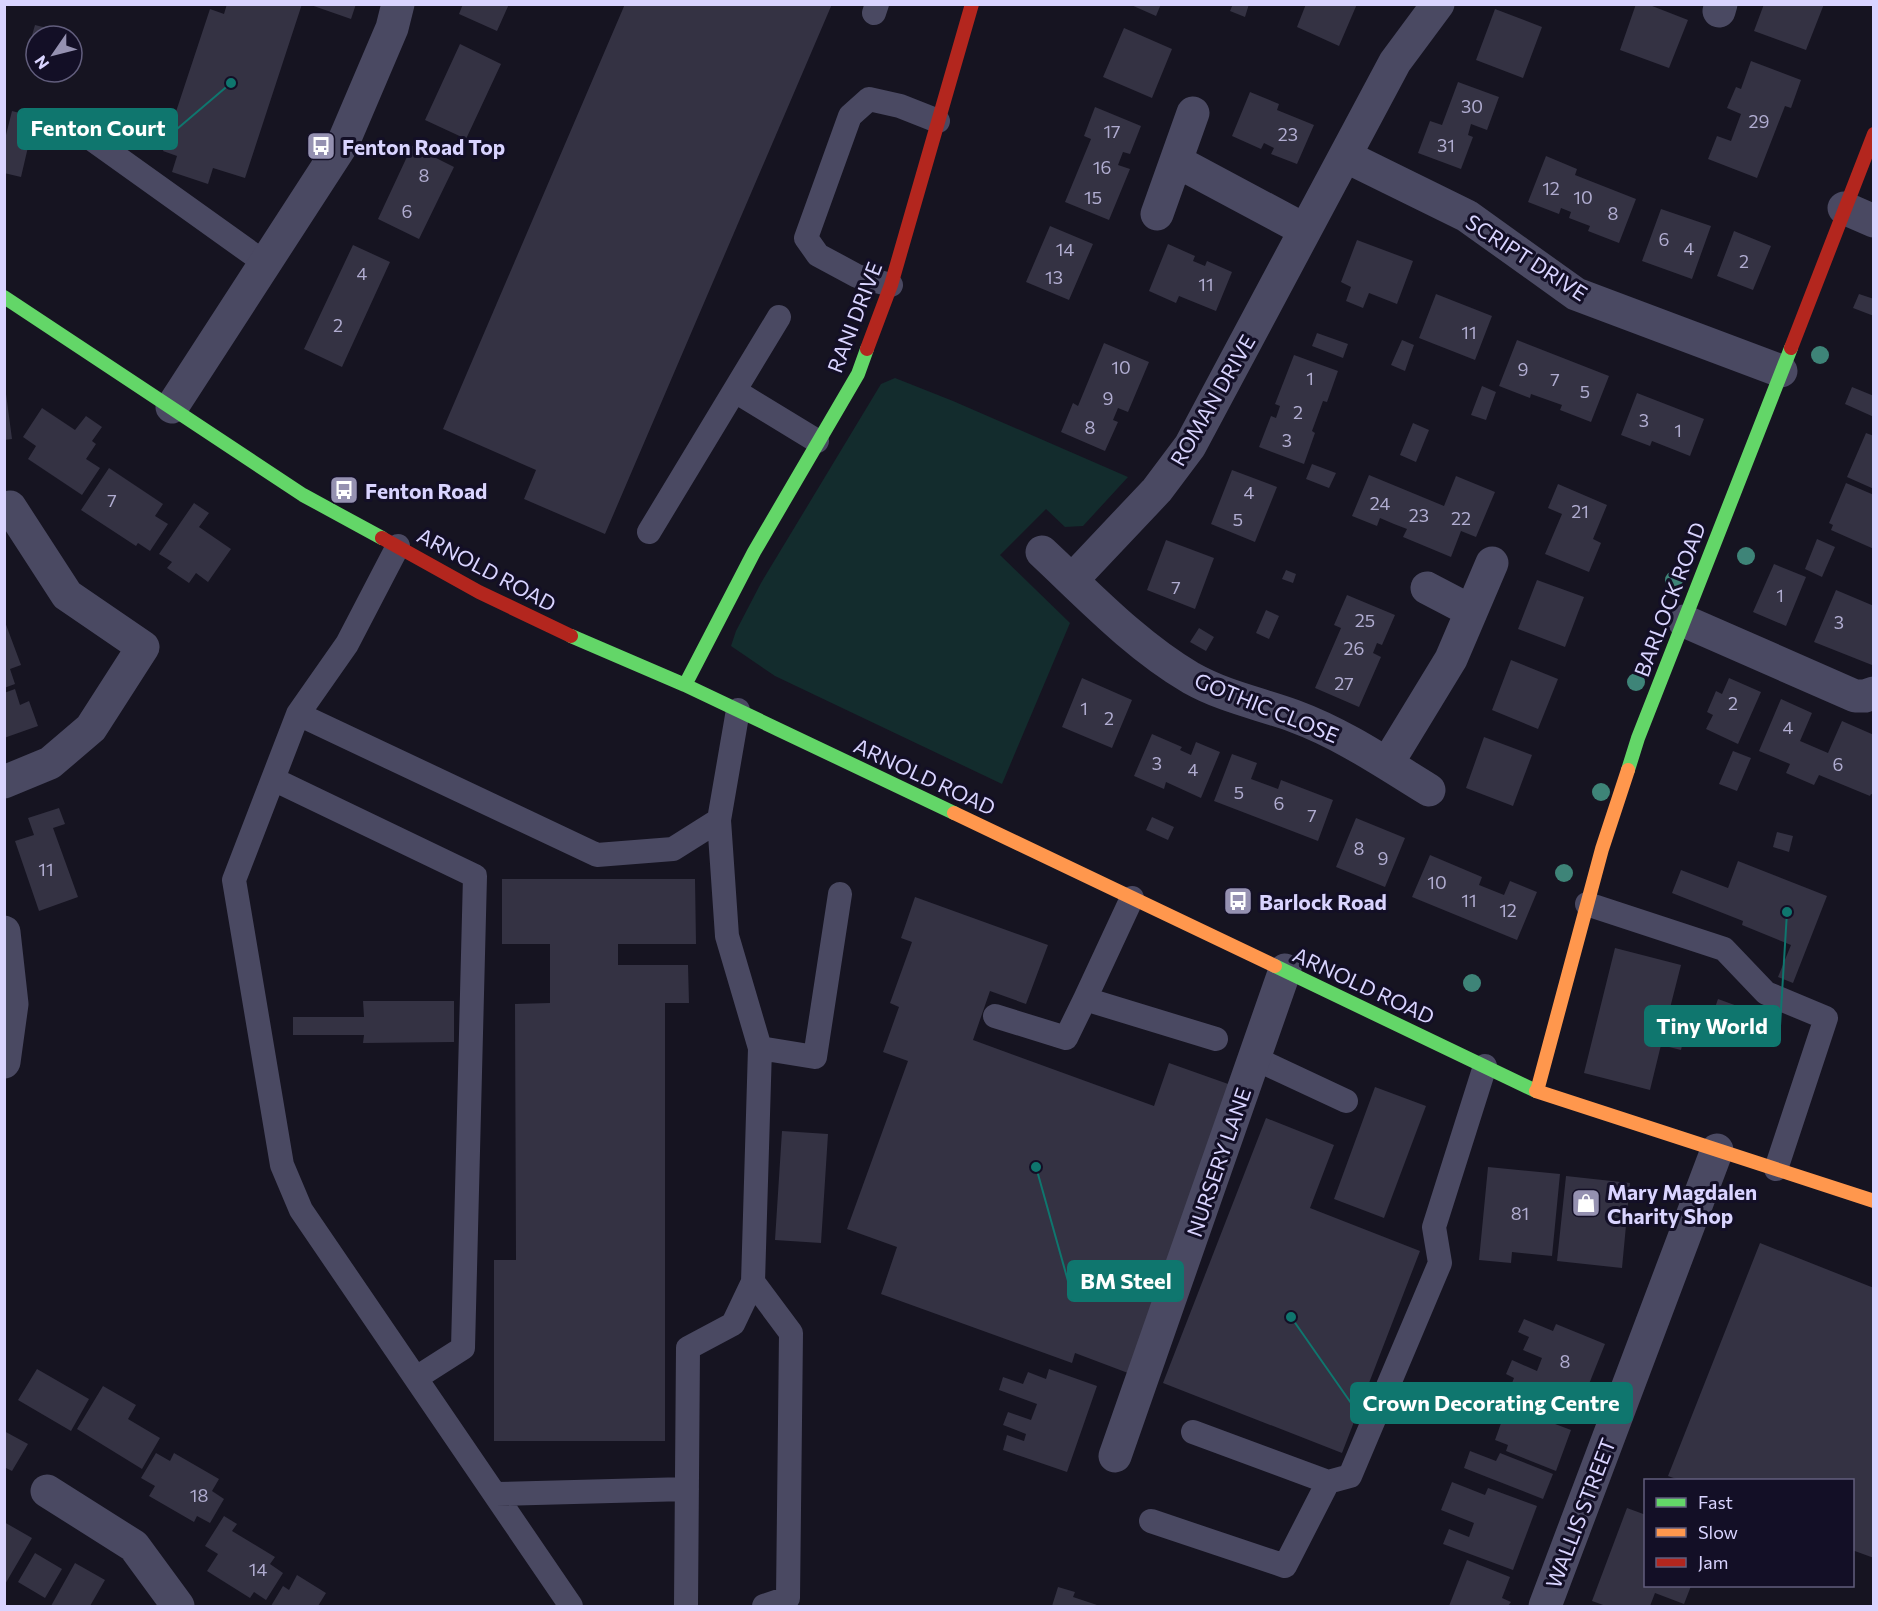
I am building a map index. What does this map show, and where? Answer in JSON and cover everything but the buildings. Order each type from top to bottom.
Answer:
[{"type":"main road","name":"RANI DRIVE","points":[[685,685],[753,552],[858,374],[891,285],[972,4]]},
{"type":"main road","name":"BARLOCK ROAD","points":[[1537,1091],[1602,849],[1638,738],[1781,371],[1859,214],[1874,134]]},
{"type":"main road","name":"ARNOLD ROAD","points":[[4,297],[303,495],[479,592],[591,645],[685,685],[1537,1091],[1874,1201]]},
{"type":"street","points":[[172,407],[343,143],[392,28],[398,4]]},
{"type":"street","name":"ROMAN DRIVE","points":[[1072,580],[1157,490],[1190,446],[1395,62],[1438,4]]},
{"type":"street","points":[[1157,214],[1193,113]]},
{"type":"street","name":"SCRIPT DRIVE","points":[[1345,156],[1467,216],[1576,294],[1781,371]]},
{"type":"street","points":[[1176,161],[1305,230]]},
{"type":"street","points":[[4,782],[50,763],[91,728],[143,646],[67,595],[10,507]]},
{"type":"street","name":"GOTHIC CLOSE","points":[[1042,552],[1148,650],[1192,678],[1234,698],[1294,716],[1347,739],[1429,790]]},
{"type":"street","points":[[1387,764],[1451,659],[1492,563]]},
{"type":"street","points":[[1427,588],[1471,610]]},
{"type":"street","points":[[1684,621],[1855,696],[1874,693]]},
{"type":"street","points":[[4,932],[12,1004],[4,1062]]},
{"type":"street","name":"NURSERY LANE","points":[[1115,1456],[1285,970]]},
{"type":"street","name":"WALLIS STREET","points":[[1545,1606],[1717,1150]]},
{"type":"street","points":[[47,1491],[134,1546],[178,1606]]},
{"type":"lane","points":[[891,285],[857,276],[818,255],[806,238],[849,116],[869,99],[900,106],[938,121]]},
{"type":"lane","points":[[72,126],[265,263]]},
{"type":"lane","points":[[649,532],[779,317]]},
{"type":"lane","points":[[735,391],[817,441]]},
{"type":"lane","points":[[398,546],[347,644],[298,714],[234,880],[282,1165],[301,1210],[571,1606]]},
{"type":"lane","points":[[686,1606],[688,1348],[733,1324],[753,1282],[760,1048],[727,936],[719,820],[738,710]]},
{"type":"lane","points":[[298,714],[597,855],[673,849],[719,820]]},
{"type":"lane","points":[[273,778],[475,876],[464,1348],[416,1378]]},
{"type":"lane","points":[[760,1048],[814,1057],[840,894]]},
{"type":"lane","points":[[995,1017],[1066,1038],[1132,898]]},
{"type":"lane","points":[[1587,904],[1724,950],[1766,993],[1826,1018],[1776,1169]]},
{"type":"lane","points":[[1085,999],[1216,1039]]},
{"type":"lane","points":[[1254,1058],[1346,1101]]},
{"type":"lane","points":[[1193,1432],[1328,1482],[1350,1476],[1440,1263],[1434,1227],[1485,1066]]},
{"type":"lane","points":[[753,1282],[791,1333],[788,1598],[764,1606]]},
{"type":"lane","points":[[1151,1521],[1285,1566],[1328,1482]]},
{"type":"lane","points":[[496,1494],[687,1489]]},
{"type":"green space","points":[[895,378],[1128,477],[1083,526],[1065,527],[1046,509],[1000,555],[1070,623],[1002,784],[775,676],[731,646],[736,631],[761,583],[881,384]]},
{"type":"traffic: fast","points":[[4,297],[303,495],[382,538]]},
{"type":"traffic: fast","points":[[1628,770],[1638,738],[1791,348]]},
{"type":"traffic: fast","points":[[685,685],[754,552],[858,374],[867,349]]},
{"type":"traffic: fast","points":[[571,636],[685,685],[954,813]]},
{"type":"traffic: fast","points":[[1275,966],[1536,1091]]},
{"type":"traffic: slow","points":[[1537,1091],[1602,849],[1628,770]]},
{"type":"traffic: slow","points":[[954,813],[1275,966]]},
{"type":"traffic: slow","points":[[1536,1091],[1874,1201]]},
{"type":"traffic: jam","points":[[867,349],[891,285],[972,4]]},
{"type":"traffic: jam","points":[[1791,348],[1874,134]]},
{"type":"traffic: jam","points":[[382,538],[479,592],[571,636]]},
{"type":"place","name":"Fenton Court","points":[[231,83]]},
{"type":"place","name":"Fenton Road Top","points":[[321,146]]},
{"type":"place","name":"Fenton Road","points":[[344,490]]},
{"type":"place","name":"Barlock Road","points":[[1238,901]]},
{"type":"place","name":"Tiny World","points":[[1787,912]]},
{"type":"place","name":"BM Steel","points":[[1036,1167]]},
{"type":"place","name":"Mary Magdalen Charity Shop","points":[[1586,1203]]},
{"type":"place","name":"Crown Decorating Centre","points":[[1291,1317]]}]
